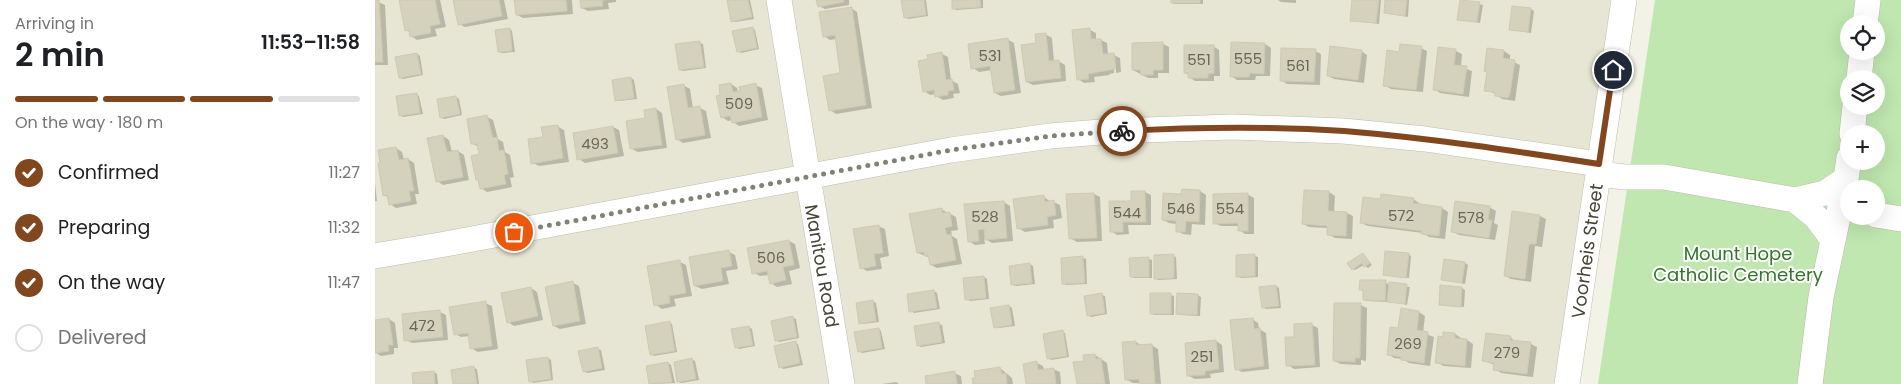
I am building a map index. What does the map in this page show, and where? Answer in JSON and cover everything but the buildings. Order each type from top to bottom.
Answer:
[{"type":"street","name":"Manitou Road","points":[[779,0],[842,384]]},
{"type":"street","name":"Voorheis Street","points":[[1567,384],[1624,0]]},
{"type":"street","points":[[1866,15],[1868,0]]},
{"type":"street","points":[[375,256],[449,244],[951,150],[1050,136],[1114,131],[1232,127],[1295,128],[1384,134],[1599,169],[1625,177],[1664,177],[1795,200],[1825,192],[1845,170]]},
{"type":"street","points":[[1795,200],[1816,217],[1833,240]]},
{"type":"street","points":[[1885,216],[1901,219]]},
{"type":"street","points":[[1810,384],[1821,297],[1833,240],[1840,221]]},
{"type":"shaded area","points":[[375,0],[1611,0],[1554,384],[375,384]]},
{"type":"green space","name":"Mount Hope Catholic Cemetery","points":[[1655,0],[1901,0],[1901,384],[1598,384]]},
{"type":"way so far","points":[[514,232],[987,144],[1050,136],[1122,131]]},
{"type":"route","points":[[1122,131],[1232,127],[1343,131],[1425,139],[1599,164],[1613,70]]}]
